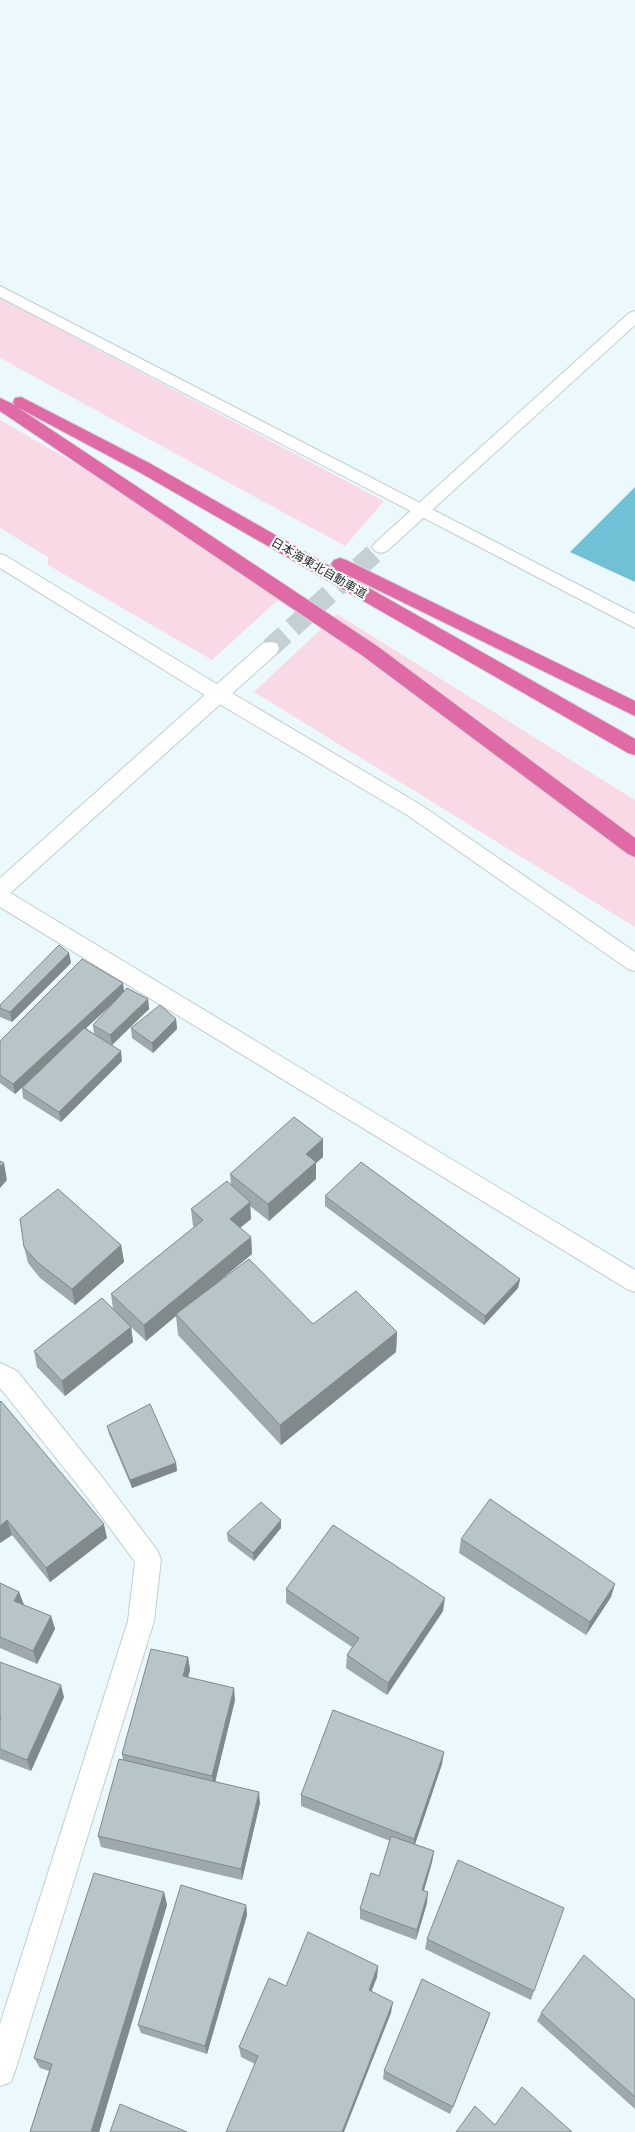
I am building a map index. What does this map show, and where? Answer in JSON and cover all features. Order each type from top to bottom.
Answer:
[{"type":"highway","name":"日本海東北自動車道","points":[[0,391],[145,468],[635,748]]},
{"type":"highway","points":[[0,403],[370,651],[635,849]]},
{"type":"highway","points":[[145,468],[635,709]]},
{"type":"street","points":[[0,291],[635,622]]},
{"type":"street","points":[[381,547],[635,316]]},
{"type":"street","points":[[0,560],[218,694],[414,810],[635,962]]},
{"type":"street","points":[[0,890],[270,648]]},
{"type":"street","points":[[0,898],[635,1282]]},
{"type":"street","points":[[0,1374],[8,1379],[97,1490],[148,1559],[141,1621],[0,2071]]},
{"type":"shaded area","points":[[0,298],[384,501],[345,546],[0,358]]},
{"type":"shaded area","points":[[0,420],[291,588],[212,660],[48,565],[48,557],[0,528]]},
{"type":"shaded area","points":[[337,614],[635,800],[635,927],[254,692]]},
{"type":"water","points":[[635,487],[635,582],[570,552]]},
{"type":"building","points":[[59,945],[69,953],[10,1012],[0,1008],[0,1005]]},
{"type":"building","points":[[82,959],[123,983],[13,1084],[0,1075],[0,1041]]},
{"type":"building","points":[[127,988],[148,999],[110,1035],[93,1025]]},
{"type":"building","points":[[160,1005],[176,1019],[152,1043],[131,1028]]},
{"type":"building","points":[[84,1028],[121,1051],[59,1112],[22,1088]]},
{"type":"building","points":[[294,1117],[323,1139],[306,1154],[316,1162],[268,1204],[230,1174]]},
{"type":"building","points":[[0,1161],[4,1163],[0,1167]]},
{"type":"building","points":[[361,1162],[520,1279],[485,1316],[325,1196]]},
{"type":"building","points":[[227,1181],[250,1202],[230,1219],[251,1237],[144,1325],[111,1294],[203,1220],[191,1209]]},
{"type":"building","points":[[58,1189],[121,1245],[72,1289],[37,1262],[24,1247],[20,1219]]},
{"type":"building","points":[[249,1259],[313,1324],[356,1291],[397,1332],[280,1425],[176,1314]]},
{"type":"building","points":[[102,1298],[131,1327],[62,1381],[34,1351]]},
{"type":"building","points":[[1,1401],[104,1524],[46,1568],[7,1520],[0,1526]]},
{"type":"building","points":[[150,1404],[176,1463],[130,1480],[107,1426]]},
{"type":"building","points":[[490,1499],[615,1584],[590,1622],[461,1539]]},
{"type":"building","points":[[261,1502],[281,1520],[253,1553],[227,1533]]},
{"type":"building","points":[[333,1525],[445,1598],[388,1683],[347,1655],[359,1638],[286,1589]]},
{"type":"building","points":[[0,1583],[19,1592],[14,1601],[51,1616],[33,1651],[0,1637]]},
{"type":"building","points":[[151,1649],[188,1657],[183,1676],[234,1688],[212,1776],[122,1754]]},
{"type":"building","points":[[0,1662],[61,1685],[27,1760],[0,1749]]},
{"type":"building","points":[[333,1710],[444,1752],[414,1839],[301,1795]]},
{"type":"building","points":[[119,1759],[259,1792],[241,1869],[98,1836]]},
{"type":"building","points":[[391,1836],[434,1851],[422,1890],[428,1892],[417,1930],[360,1909],[371,1873],[379,1876]]},
{"type":"building","points":[[458,1860],[564,1908],[534,1991],[427,1939]]},
{"type":"building","points":[[94,1873],[164,1892],[91,2132],[30,2132],[52,2064],[34,2058]]},
{"type":"building","points":[[181,1885],[246,1905],[205,2046],[138,2025]]},
{"type":"building","points":[[308,1932],[378,1966],[369,1990],[393,2002],[342,2132],[226,2132],[258,2056],[239,2047],[269,1978],[286,1986]]},
{"type":"building","points":[[584,1955],[635,2000],[635,2097],[541,2013]]},
{"type":"building","points":[[422,1979],[490,2013],[453,2107],[384,2071]]},
{"type":"building","points":[[522,2087],[572,2132],[456,2132],[475,2106],[495,2125]]},
{"type":"building","points":[[120,2104],[187,2132],[110,2132]]},
{"type":"tunnel","points":[[270,648],[381,547]]}]
